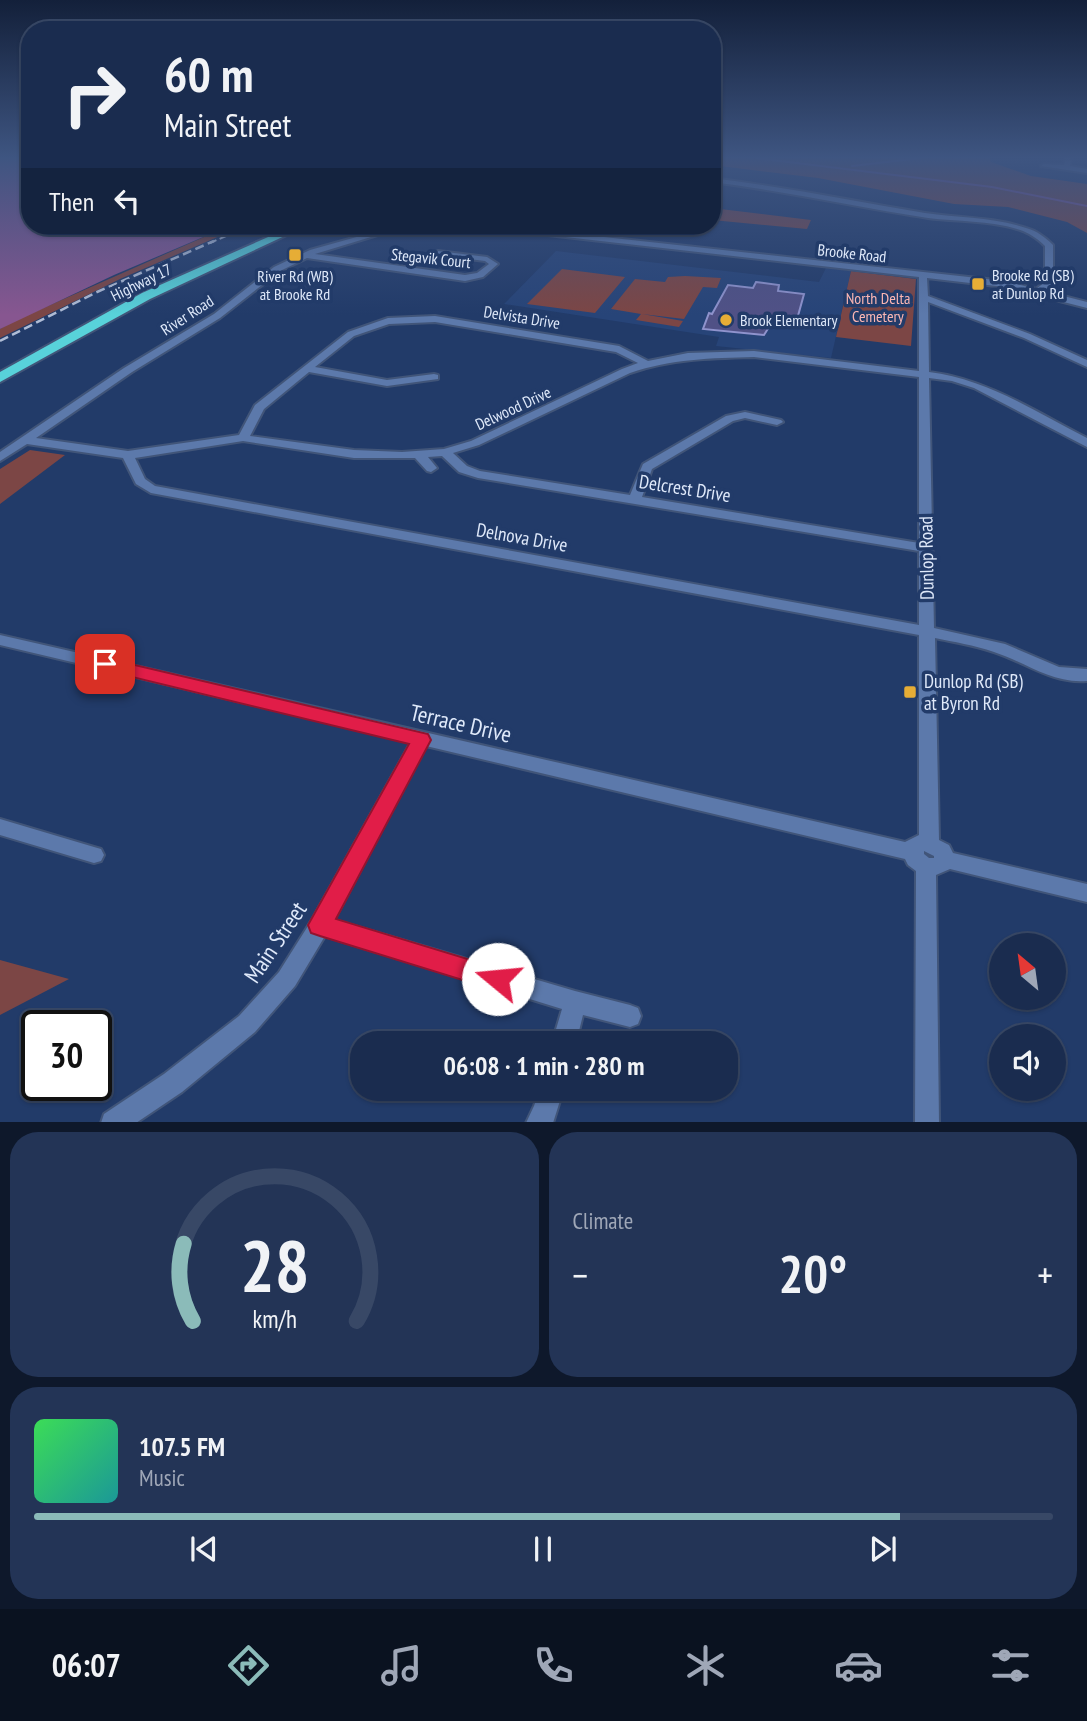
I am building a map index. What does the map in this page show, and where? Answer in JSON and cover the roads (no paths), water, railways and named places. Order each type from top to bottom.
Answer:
[{"type":"highway","name":"Highway 17","points":[[0,367],[120,301],[266,235]]},
{"type":"highway","name":"Highway 17","points":[[0,378],[136,301],[281,235]]},
{"type":"street","points":[[913,210],[1031,232],[1049,245],[1049,283],[1039,290]]},
{"type":"street","name":"River Road","points":[[0,457],[128,370],[217,316],[277,269],[306,255],[373,235]]},
{"type":"street","name":"Brooke Road","points":[[565,235],[1039,290],[1087,306]]},
{"type":"street","name":"Stegavik Court","points":[[306,255],[465,278],[480,275],[494,264],[487,259],[442,253]]},
{"type":"street","name":"Dunlop Road","points":[[923,275],[927,631],[927,1122]]},
{"type":"street","points":[[924,298],[1027,336],[1087,364]]},
{"type":"street","name":"Delvista Drive","points":[[243,438],[259,407],[351,334],[384,317],[435,319],[619,349],[647,363]]},
{"type":"street","name":"Delwood Drive","points":[[24,440],[128,455],[243,438],[354,454],[445,452],[493,437],[647,363],[688,356],[754,354],[925,373],[978,386],[1087,443]]},
{"type":"street","points":[[307,369],[387,383],[434,377]]},
{"type":"street","points":[[634,499],[647,467],[730,418],[746,415],[777,422]]},
{"type":"street","name":"Delcrest Drive","points":[[445,452],[463,469],[478,474],[926,548]]},
{"type":"street","points":[[418,454],[431,468]]},
{"type":"street","name":"Delnova Drive","points":[[128,455],[140,481],[151,489],[927,631],[998,648],[1075,678],[1087,675]]},
{"type":"street","name":"Terrace Drive","points":[[0,640],[1087,893]]},
{"type":"street","name":"Main Street","points":[[114,1122],[173,1083],[247,1024],[286,979],[320,925],[421,740]]},
{"type":"street","points":[[0,827],[94,855]]},
{"type":"street","points":[[320,925],[630,1016]]},
{"type":"street","points":[[567,1031],[575,1002]]},
{"type":"street","points":[[538,1122],[548,1101]]},
{"type":"railway","points":[[210,243],[228,235]]},
{"type":"railway","points":[[0,341],[97,292],[214,241]]},
{"type":"place","name":"River Rd (WB) at Brooke Rd","points":[[295,255]]},
{"type":"place","name":"Brooke Rd (SB) at Dunlop Rd","points":[[978,284]]},
{"type":"place","name":"Brook Elementary","points":[[726,320]]},
{"type":"place","name":"Dunlop Rd (SB) at Byron Rd","points":[[910,692]]},
{"type":"park label","name":"North Delta Cemetery","points":[[878,307]]}]
